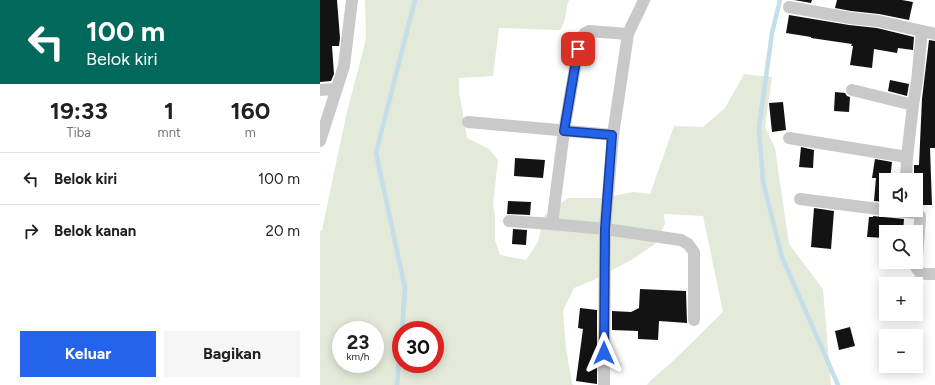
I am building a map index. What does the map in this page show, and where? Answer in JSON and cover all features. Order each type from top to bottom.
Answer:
[{"type":"street","points":[[320,141],[344,66],[352,0]]},
{"type":"street","points":[[604,384],[605,229],[612,135],[628,34],[632,24],[639,14],[644,0]]},
{"type":"street","points":[[789,7],[878,22],[935,34]]},
{"type":"street","points":[[552,224],[564,131],[580,39],[589,31],[628,34]]},
{"type":"street","points":[[906,173],[922,31]]},
{"type":"street","points":[[320,90],[336,89]]},
{"type":"street","points":[[852,90],[913,105]]},
{"type":"street","points":[[468,122],[612,135]]},
{"type":"street","points":[[789,138],[907,157]]},
{"type":"street","points":[[800,198],[879,209]]},
{"type":"street","points":[[920,217],[916,268],[919,272],[924,274],[935,274]]},
{"type":"street","points":[[509,221],[605,229],[681,240],[688,244],[694,252],[694,320]]},
{"type":"green space","points":[[365,0],[569,0],[564,23],[560,30],[499,28],[493,76],[459,78],[459,91],[467,138],[489,149],[498,160],[493,204],[495,216],[495,240],[500,255],[526,260],[538,242],[544,216],[568,198],[601,198],[634,192],[650,194],[674,126],[703,127],[725,108],[744,74],[772,77],[765,127],[775,148],[789,244],[823,289],[831,385],[647,385],[723,312],[703,216],[664,214],[665,224],[655,244],[633,259],[594,280],[574,288],[563,311],[566,348],[572,384],[574,385],[320,385],[320,231],[322,230],[346,116],[366,39]]},
{"type":"building","points":[[320,0],[337,0],[340,38],[339,46],[332,46],[334,74],[331,81],[320,82]]},
{"type":"building","points":[[794,0],[812,0],[811,3]]},
{"type":"building","points":[[837,0],[902,0],[913,2],[909,20],[835,8]]},
{"type":"building","points":[[789,15],[877,28],[914,37],[913,50],[898,48],[897,53],[874,49],[872,68],[850,65],[852,44],[786,33]]},
{"type":"building","points":[[929,40],[935,41],[935,148],[930,148],[932,205],[923,205],[923,173],[914,173],[914,165],[919,165],[922,99]]},
{"type":"building","points":[[890,80],[909,84],[907,96],[888,91]]},
{"type":"building","points":[[835,92],[845,93],[850,97],[849,112],[834,111]]},
{"type":"building","points":[[783,102],[786,130],[772,132],[769,103]]},
{"type":"building","points":[[801,147],[814,150],[813,168],[799,167]]},
{"type":"building","points":[[515,158],[545,160],[543,178],[514,176]]},
{"type":"building","points":[[875,159],[892,162],[891,173],[879,173],[879,201],[874,201],[876,178],[872,178]]},
{"type":"building","points":[[508,201],[531,202],[530,215],[507,214]]},
{"type":"building","points":[[814,208],[834,211],[831,249],[811,247]]},
{"type":"building","points":[[869,217],[904,219],[904,225],[879,225],[879,238],[867,237]]},
{"type":"building","points":[[513,229],[527,230],[526,245],[512,244]]},
{"type":"building","points":[[640,289],[686,291],[687,323],[659,321],[658,340],[638,339],[638,331],[612,330],[612,311],[631,312],[639,308]]},
{"type":"building","points":[[580,308],[597,310],[597,357],[595,366],[597,366],[597,384],[576,381],[583,329],[578,328]]},
{"type":"building","points":[[850,327],[855,346],[839,350],[835,331]]},
{"type":"waterway","points":[[403,321],[405,288],[376,153],[415,0]]},
{"type":"waterway","points":[[780,0],[772,33],[759,128],[763,182],[782,257],[838,385]]},
{"type":"waterway","points":[[397,385],[398,373]]},
{"type":"route","points":[[578,49],[564,131],[612,135],[605,229],[604,353]]}]
